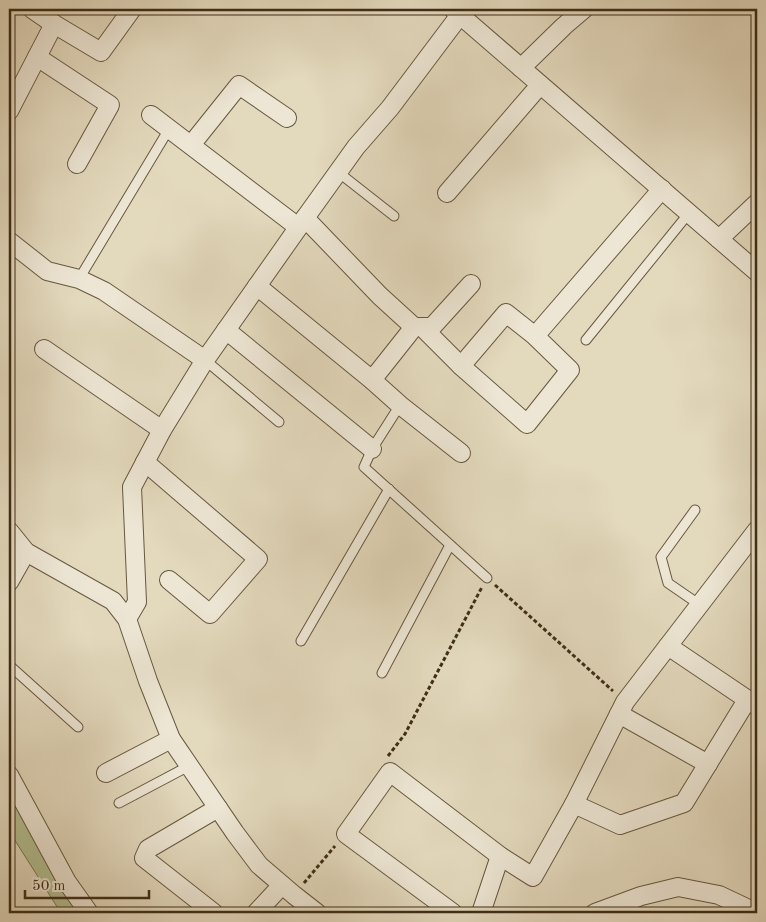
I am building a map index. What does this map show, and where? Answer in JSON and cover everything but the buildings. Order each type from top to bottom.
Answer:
[{"type":"street","points":[[32,9],[101,52],[132,9]]},
{"type":"street","points":[[521,68],[584,9]]},
{"type":"street","points":[[127,619],[137,602],[132,487],[162,430],[205,360],[257,286],[356,147],[390,108],[457,12],[757,272]]},
{"type":"street","points":[[9,111],[54,24]]},
{"type":"street","points":[[37,56],[110,105],[77,164]]},
{"type":"street","points":[[191,145],[239,85],[287,118]]},
{"type":"street","points":[[447,193],[540,85]]},
{"type":"street","points":[[151,115],[302,223],[380,296],[418,327],[461,366],[527,424],[570,370],[535,336],[506,313],[461,366]]},
{"type":"street","points":[[535,336],[662,189]]},
{"type":"street","points":[[719,239],[757,203]]},
{"type":"street","points":[[9,241],[47,271],[79,279],[104,291],[205,360]]},
{"type":"street","points":[[372,380],[418,327],[432,327],[471,284]]},
{"type":"street","points":[[257,286],[461,454]]},
{"type":"street","points":[[226,330],[372,449]]},
{"type":"street","points":[[44,349],[162,430]]},
{"type":"street","points":[[146,462],[258,559],[210,614],[170,580]]},
{"type":"street","points":[[453,913],[346,834],[390,772],[500,856],[534,876],[574,804],[622,708],[757,530]]},
{"type":"street","points":[[9,531],[26,552],[113,601],[127,619],[148,681],[171,739],[259,865],[317,913]]},
{"type":"street","points":[[9,582],[26,552]]},
{"type":"street","points":[[574,804],[620,825],[684,803],[708,764],[752,703],[668,646]]},
{"type":"street","points":[[622,708],[708,764]]},
{"type":"street","points":[[106,773],[171,739]]},
{"type":"street","points":[[9,775],[67,882],[89,913]]},
{"type":"street","points":[[214,913],[144,858],[148,848],[218,808]]},
{"type":"street","points":[[481,913],[500,856]]},
{"type":"street","points":[[595,913],[641,896],[678,887],[719,895],[754,913]]},
{"type":"street","points":[[256,913],[288,890]]},
{"type":"lane","points":[[79,279],[169,129]]},
{"type":"lane","points":[[338,172],[394,216]]},
{"type":"lane","points":[[586,340],[690,213]]},
{"type":"lane","points":[[205,360],[279,422]]},
{"type":"lane","points":[[400,405],[372,449],[364,467],[487,578]]},
{"type":"lane","points":[[301,641],[388,489]]},
{"type":"lane","points":[[695,510],[661,557],[668,583],[700,605]]},
{"type":"lane","points":[[382,673],[450,545]]},
{"type":"lane","points":[[9,665],[78,728]]},
{"type":"lane","points":[[119,803],[189,766]]},
{"type":"path","points":[[390,772],[385,760],[405,734],[487,578],[622,708]]},
{"type":"path","points":[[288,890],[346,834]]},
{"type":"green space","points":[[9,786],[85,913],[61,913],[9,831]]}]
